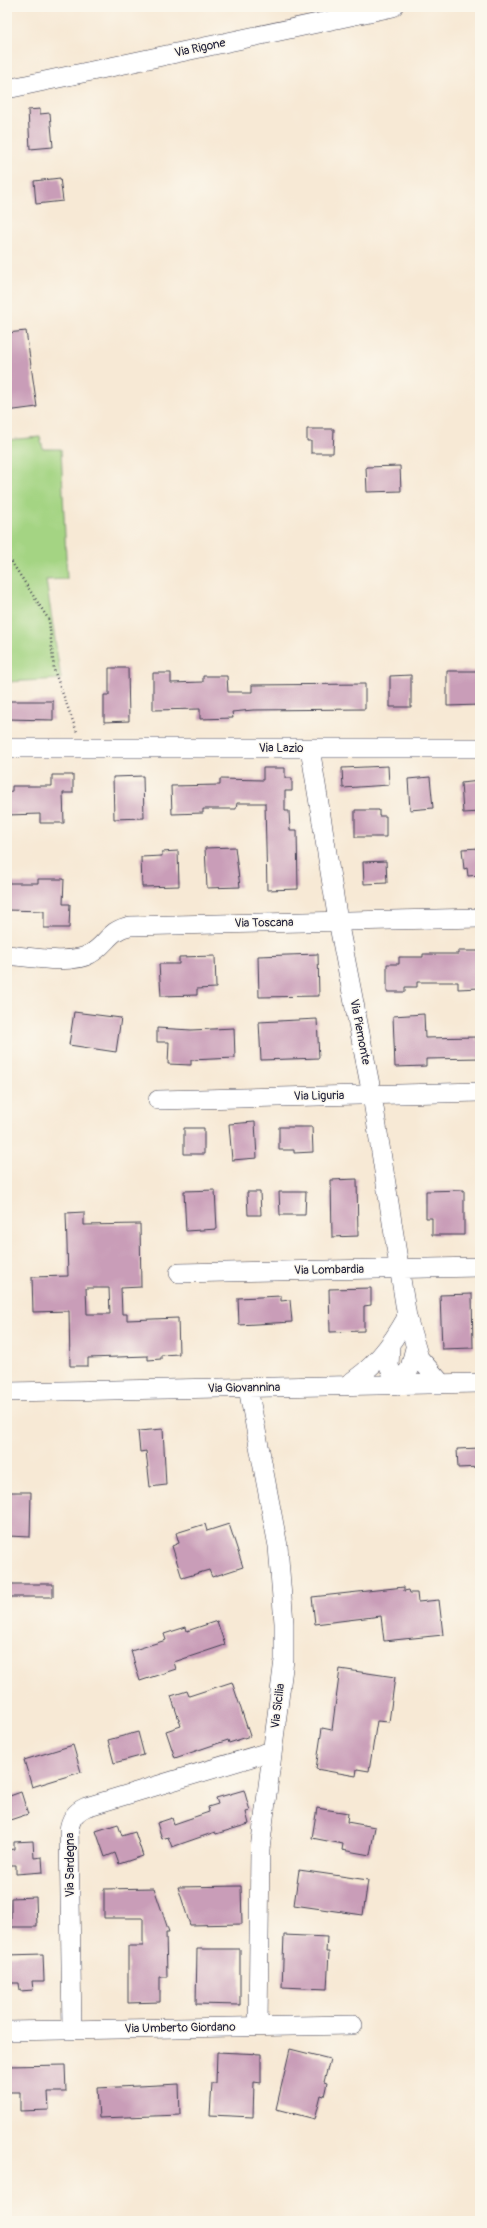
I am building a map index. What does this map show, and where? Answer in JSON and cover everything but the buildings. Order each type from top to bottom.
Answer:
[{"type":"street","name":"Via Rigone","points":[[7,89],[393,7]]},
{"type":"street","name":"Via Lazio","points":[[7,748],[480,748]]},
{"type":"street","name":"Via Piemonte","points":[[310,748],[338,921],[372,1095],[407,1317],[414,1348],[426,1368],[442,1384]]},
{"type":"street","name":"Via Toscana","points":[[7,955],[60,959],[84,957],[96,951],[113,932],[130,926],[480,918]]},
{"type":"street","name":"Via Liguria","points":[[158,1100],[480,1092]]},
{"type":"street","name":"Via Lombardia","points":[[179,1273],[480,1267]]},
{"type":"street","points":[[345,1386],[368,1370],[390,1346],[407,1317]]},
{"type":"street","points":[[390,1346],[389,1367],[399,1385]]},
{"type":"street","name":"Via Piemonte","points":[[399,1385],[410,1368],[414,1348]]},
{"type":"street","name":"Via Giovannina","points":[[7,1392],[480,1383]]},
{"type":"street","name":"Via Sicilia","points":[[248,1388],[275,1529],[282,1590],[284,1660],[260,1849],[258,2026]]},
{"type":"street","name":"Via Sardegna","points":[[72,2030],[69,1831],[72,1818],[80,1810],[86,1807],[272,1750]]},
{"type":"street","name":"Via Umberto Giordano","points":[[7,2031],[353,2025]]},
{"type":"path","points":[[7,555],[49,620],[54,670],[83,748]]},
{"type":"green space","points":[[40,437],[43,449],[61,449],[67,579],[46,580],[61,679],[7,682],[7,440]]}]
